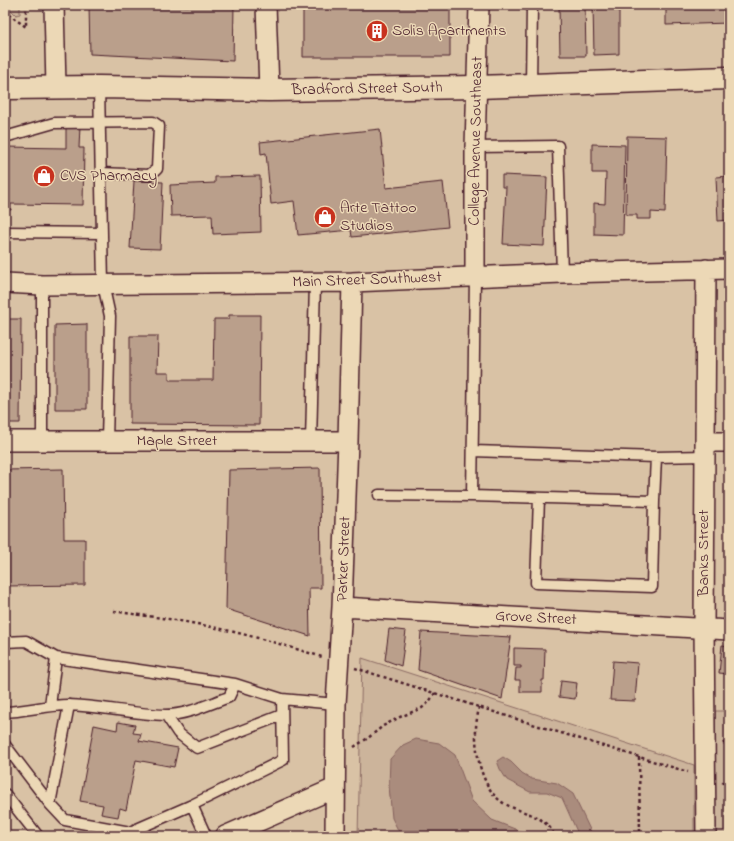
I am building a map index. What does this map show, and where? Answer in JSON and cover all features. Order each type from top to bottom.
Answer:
[{"type":"street","points":[[54,5],[56,87]]},
{"type":"street","points":[[266,5],[269,90]]},
{"type":"street","name":"College Avenue Southeast","points":[[475,277],[475,147],[479,5]]},
{"type":"street","name":"Bradford Street South","points":[[5,88],[99,87],[269,90],[477,87],[729,78]]},
{"type":"street","name":"Banks Street","points":[[706,269],[704,628],[706,836]]},
{"type":"street","name":"Main Street Southwest","points":[[5,283],[103,284],[352,282],[562,273],[729,269]]},
{"type":"street","name":"Parker Street","points":[[335,836],[336,704],[342,607],[352,282]]},
{"type":"street","name":"Maple Street","points":[[5,441],[348,441]]},
{"type":"street","points":[[705,449],[729,442]]},
{"type":"street","name":"Grove Street","points":[[342,607],[729,630]]},
{"type":"street","points":[[225,836],[335,788]]},
{"type":"lane","points":[[531,85],[532,5]]},
{"type":"lane","points":[[99,87],[103,284],[110,316],[107,441]]},
{"type":"lane","points":[[5,137],[54,123],[154,122],[159,126],[157,169],[150,175],[101,174]]},
{"type":"lane","points":[[475,147],[558,146],[562,273]]},
{"type":"lane","points":[[5,232],[102,233]]},
{"type":"lane","points":[[472,496],[475,277]]},
{"type":"lane","points":[[311,442],[315,282]]},
{"type":"lane","points":[[42,284],[42,441]]},
{"type":"lane","points":[[473,451],[656,457],[705,449]]},
{"type":"lane","points":[[539,498],[536,583],[652,587],[656,457]]},
{"type":"lane","points":[[379,495],[472,496],[654,502]]},
{"type":"lane","points":[[5,642],[26,641],[56,658],[235,684],[282,699],[336,704]]},
{"type":"lane","points":[[50,706],[56,658]]},
{"type":"lane","points":[[5,712],[69,705],[166,715],[190,711],[229,697],[235,684]]},
{"type":"lane","points":[[5,745],[50,804],[65,820],[130,832],[192,805],[283,760],[282,699]]},
{"type":"lane","points":[[50,804],[69,705]]},
{"type":"lane","points":[[166,715],[178,733],[197,748],[282,715]]},
{"type":"lane","points":[[5,794],[38,836]]},
{"type":"lane","points":[[192,805],[206,836]]},
{"type":"path","points":[[5,9],[26,27],[26,5]]},
{"type":"path","points":[[114,612],[180,620],[227,630],[275,642],[327,659]]},
{"type":"path","points":[[352,667],[690,772]]},
{"type":"path","points":[[354,747],[383,726],[400,716],[422,708],[429,702],[435,693]]},
{"type":"path","points":[[479,707],[476,728],[478,753],[483,778],[494,794],[505,804],[534,816],[548,825],[555,836]]},
{"type":"path","points":[[640,757],[640,836]]},
{"type":"shaded area","points":[[5,5],[729,5],[729,836],[5,836]]},
{"type":"shaded area","points":[[6,5],[20,5],[20,14],[16,15]]},
{"type":"shaded area","points":[[362,658],[694,765],[694,836],[358,836]]},
{"type":"shaded area","points":[[715,711],[729,711],[729,836],[716,836]]},
{"type":"shaded area","points":[[416,739],[439,743],[455,755],[472,801],[492,820],[525,833],[528,836],[401,836],[392,818],[389,786],[390,759],[403,745]]},
{"type":"shaded area","points":[[503,757],[511,762],[522,773],[532,779],[557,783],[573,794],[593,836],[579,836],[562,798],[547,792],[530,792],[507,780],[497,761]]},
{"type":"building","points":[[89,5],[234,5],[233,61],[90,54]]},
{"type":"building","name":"Solis Apartments","points":[[303,5],[450,5],[450,57],[303,57]]},
{"type":"building","points":[[559,5],[585,5],[586,56],[560,56]]},
{"type":"building","points":[[593,5],[619,5],[619,54],[594,55]]},
{"type":"building","points":[[666,5],[729,5],[729,23],[666,25]]},
{"type":"building","name":"CVS Pharmacy","points":[[66,126],[80,126],[79,148],[84,148],[83,205],[11,204],[11,210],[5,210],[5,147],[66,148]]},
{"type":"building","points":[[380,129],[386,188],[443,182],[448,227],[352,237],[351,230],[298,235],[294,201],[271,204],[266,153],[261,154],[260,142]]},
{"type":"building","points":[[627,136],[667,137],[665,213],[651,212],[651,219],[637,219],[637,215],[626,215]]},
{"type":"building","points":[[592,144],[625,145],[623,235],[594,234],[594,203],[605,204],[606,173],[592,173]]},
{"type":"building","points":[[502,175],[547,177],[544,246],[503,244],[506,187],[502,187]]},
{"type":"building","points":[[260,176],[261,232],[213,234],[212,215],[171,216],[170,185],[215,183],[215,177]]},
{"type":"building","points":[[729,176],[729,220],[718,221],[716,177]]},
{"type":"building","points":[[134,181],[163,182],[160,249],[130,248]]},
{"type":"building","points":[[229,315],[260,315],[259,425],[130,424],[130,336],[158,336],[157,372],[169,372],[169,380],[213,380],[214,319],[229,319]]},
{"type":"building","points":[[5,319],[21,319],[20,423],[5,423]]},
{"type":"building","points":[[87,324],[87,409],[55,409],[55,325]]},
{"type":"building","points":[[320,468],[321,588],[309,588],[310,636],[226,609],[229,470]]},
{"type":"building","points":[[63,469],[64,539],[85,539],[85,585],[5,586],[5,470]]},
{"type":"building","points":[[389,629],[406,631],[401,666],[385,660]]},
{"type":"building","points":[[421,632],[511,637],[502,699],[418,670]]},
{"type":"building","points":[[722,645],[729,646],[729,674],[719,673]]},
{"type":"building","points":[[514,648],[545,649],[542,692],[520,692],[520,680],[515,680],[516,668],[521,668],[521,666],[514,666]]},
{"type":"building","points":[[613,661],[638,663],[635,701],[610,700]]},
{"type":"building","points":[[561,681],[577,683],[575,699],[559,697]]},
{"type":"building","points":[[118,722],[135,725],[133,733],[141,734],[139,741],[178,748],[174,767],[136,760],[126,810],[120,808],[118,817],[101,814],[103,805],[80,801],[94,725],[117,730]]},
{"type":"place","name":"Solis Apartments","points":[[377,31]]},
{"type":"place","name":"CVS Pharmacy","points":[[44,176]]},
{"type":"place","name":"Arte Tattoo Studios","points":[[325,217]]}]
